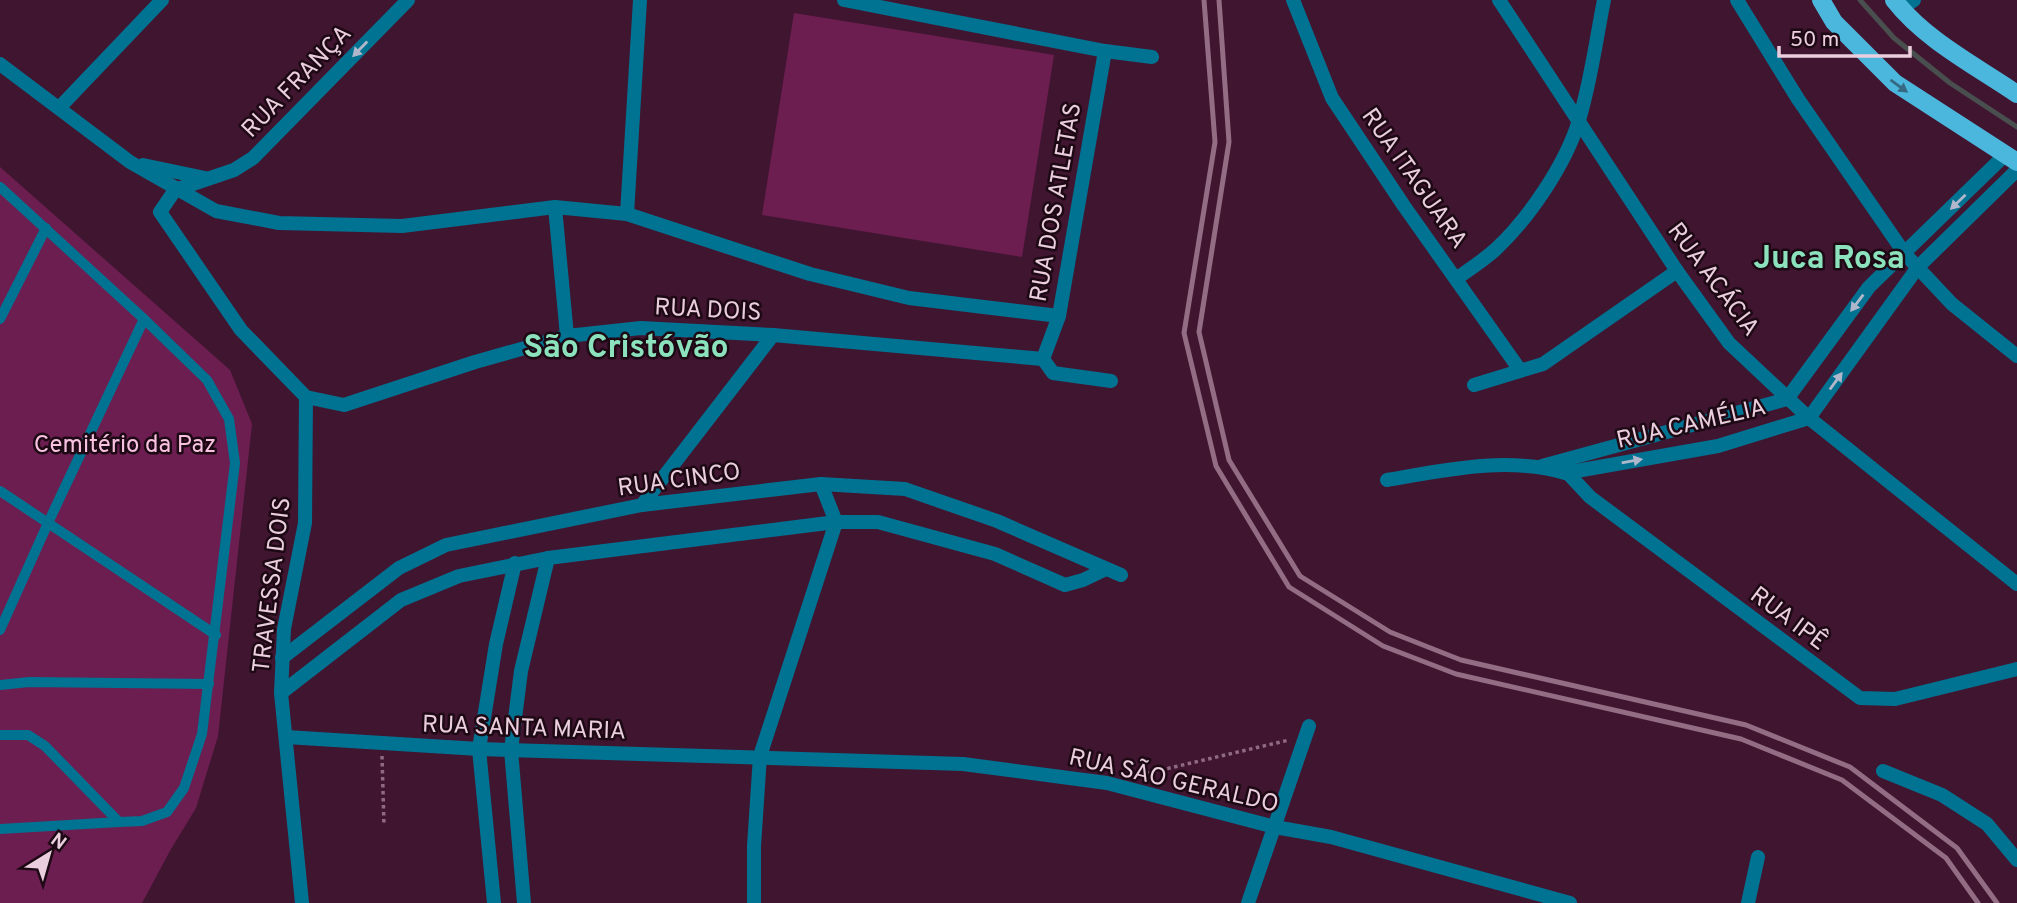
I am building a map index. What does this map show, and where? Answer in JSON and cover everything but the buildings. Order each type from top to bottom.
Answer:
[{"type":"main road","points":[[1821,0],[1834,22],[1895,83],[2012,158]]},
{"type":"main road","points":[[1903,3],[1934,38],[2017,93]]},
{"type":"street","points":[[59,108],[162,0]]},
{"type":"street","name":"RUA FRANÇA","points":[[175,190],[234,170],[253,158],[408,0]]},
{"type":"street","points":[[627,214],[640,0]]},
{"type":"street","points":[[844,0],[1105,51],[1152,57]]},
{"type":"street","name":"RUA ITAGUARA","points":[[1293,0],[1332,99],[1520,370]]},
{"type":"street","name":"RUA ACÁCIA","points":[[1499,0],[1677,271],[1729,342],[1809,418],[2017,584]]},
{"type":"street","points":[[1457,278],[1495,249],[1537,204],[1578,123],[1604,0]]},
{"type":"street","points":[[1737,0],[1798,99],[1905,254],[1952,304],[2017,356]]},
{"type":"street","name":"RUA DOS ATLETAS","points":[[1043,359],[1059,316],[1105,51]]},
{"type":"street","points":[[0,64],[130,162],[216,211],[278,223],[402,226],[555,207],[627,214],[810,274],[909,298],[1059,316]]},
{"type":"street","name":"RUA CAMÉLIA","points":[[1557,460],[1787,398],[1870,287],[2012,158]]},
{"type":"street","points":[[130,162],[207,178]]},
{"type":"street","points":[[1809,418],[1918,267],[2017,170]]},
{"type":"street","points":[[175,190],[160,212],[242,330],[306,397]]},
{"type":"street","points":[[555,207],[567,336]]},
{"type":"street","points":[[1474,385],[1544,364],[1677,271]]},
{"type":"street","name":"RUA DOIS","points":[[306,397],[344,405],[475,362],[567,336],[641,328],[773,335],[1043,359],[1053,373],[1111,380]]},
{"type":"street","points":[[642,505],[773,335]]},
{"type":"street","name":"TRAVESSA DOIS","points":[[302,903],[281,694],[284,629],[305,523],[306,397]]},
{"type":"street","name":"RUA CAMÉLIA","points":[[1565,473],[1718,446],[1809,418]]},
{"type":"street","name":"RUA IPÊ","points":[[1542,466],[1557,460],[1565,473],[1590,497],[1860,698],[1895,699],[2017,669]]},
{"type":"street","name":"RUA IPÊ","points":[[1387,480],[1465,467],[1542,466],[1565,473]]},
{"type":"street","points":[[754,903],[754,846],[760,756],[836,522],[821,484]]},
{"type":"street","name":"RUA CINCO","points":[[282,658],[399,568],[446,545],[642,505],[821,484],[905,489],[997,521],[1121,575]]},
{"type":"street","points":[[281,694],[401,600],[459,576],[548,558],[836,522],[878,522],[982,551],[1065,585],[1106,569]]},
{"type":"street","points":[[524,903],[511,750],[522,671],[548,558]]},
{"type":"street","points":[[494,903],[479,749],[496,644],[515,564]]},
{"type":"street","points":[[1248,903],[1307,731]]},
{"type":"street","name":"RUA SANTA MARIA","points":[[286,737],[479,749],[760,756]]},
{"type":"street","name":"RUA SÃO GERALDO","points":[[760,756],[963,764],[1107,783],[1275,827],[1331,837],[1570,903]]},
{"type":"street","points":[[1883,771],[1942,795],[1987,824],[2017,860]]},
{"type":"street","points":[[1748,903],[1758,857]]},
{"type":"lane","points":[[0,187],[144,319],[206,380],[229,418],[235,463],[202,734],[184,788],[167,812],[142,821],[0,829]]},
{"type":"lane","points":[[0,319],[46,228]]},
{"type":"lane","points":[[0,630],[144,319]]},
{"type":"lane","points":[[0,491],[216,635]]},
{"type":"lane","points":[[0,685],[29,682],[209,684]]},
{"type":"lane","points":[[0,735],[28,735],[45,746],[119,822]]},
{"type":"path","points":[[1107,783],[1307,731]]},
{"type":"path","points":[[382,744],[384,826]]},
{"type":"green space","points":[[794,13],[1054,55],[1022,257],[762,215]]},
{"type":"green space","name":"Cemitério da Paz","points":[[0,167],[230,370],[252,424],[218,736],[196,808],[142,903],[0,903]]},
{"type":"waterway","points":[[1860,0],[1894,38],[1950,83],[2017,127]]},
{"type":"railway","points":[[1204,0],[1215,142],[1184,333],[1216,466],[1289,587],[1383,646],[1456,674],[1741,739],[1842,780],[1946,858],[1978,903]]},
{"type":"railway","points":[[1219,0],[1229,142],[1199,332],[1229,460],[1300,576],[1390,632],[1461,660],[1746,725],[1850,767],[1957,848],[1997,903]]},
{"type":"district","name":"Juca Rosa","points":[[1829,257]]},
{"type":"district","name":"São Cristóvão","points":[[626,346]]}]
